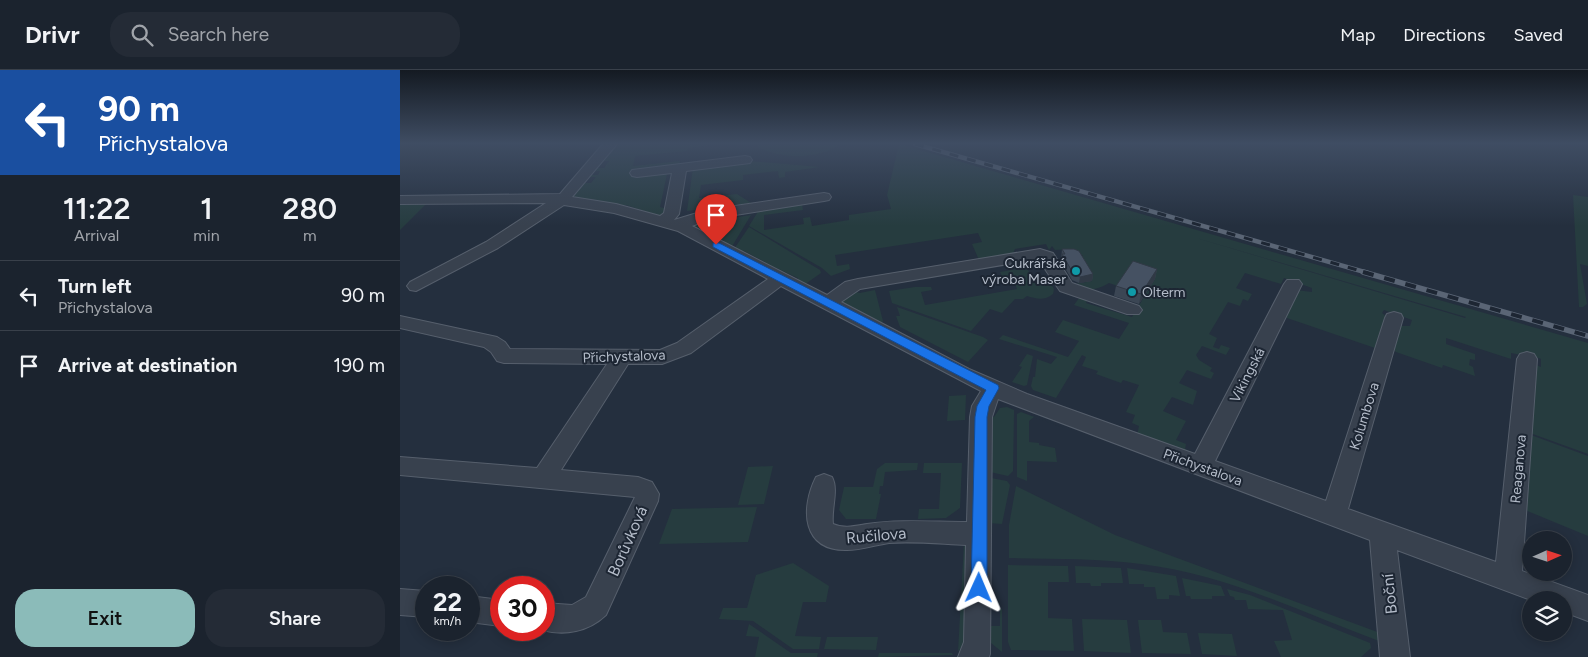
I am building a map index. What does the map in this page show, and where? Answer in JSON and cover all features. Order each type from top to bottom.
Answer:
[{"type":"street","points":[[416,286],[440,271],[492,245],[564,198],[587,171]]},
{"type":"street","points":[[637,173],[651,171]]},
{"type":"street","points":[[679,171],[670,224],[707,215],[824,197]]},
{"type":"street","name":"Přichystalova","points":[[400,200],[564,198],[568,201],[612,208],[670,224],[780,278],[993,388],[1588,608]]},
{"type":"street","points":[[828,303],[854,285],[1040,254],[1047,257],[1066,287],[1132,310]]},
{"type":"street","name":"Přichystalova","points":[[400,322],[490,342],[498,347],[504,356],[662,357],[676,353],[780,278]]},
{"type":"street","name":"Vikingská","points":[[1201,466],[1293,284]]},
{"type":"street","name":"Kolumbova","points":[[1334,514],[1394,318]]},
{"type":"street","points":[[543,479],[621,358]]},
{"type":"street","name":"Reaganova","points":[[1508,578],[1527,358]]},
{"type":"street","points":[[977,656],[981,417],[983,406],[993,388]]},
{"type":"street","name":"Borůvková","points":[[400,466],[638,486],[644,489],[647,494],[642,510],[596,606],[587,614],[576,618],[555,617]]},
{"type":"street","name":"Ručilova","points":[[824,484],[818,519],[821,530],[832,536],[853,539],[890,532],[980,534]]},
{"type":"street","name":"Boční","points":[[1382,532],[1395,657]]},
{"type":"street","points":[[400,602],[415,603]]},
{"type":"green space","points":[[600,171],[676,171],[675,175],[667,174],[660,207],[668,209],[662,217],[626,205],[572,197],[581,183],[591,183],[596,177],[587,177],[589,175],[598,175]]},
{"type":"green space","points":[[693,171],[775,171],[743,175],[743,180],[701,185],[699,198],[737,194],[751,203],[687,211]]},
{"type":"green space","points":[[778,171],[789,171],[785,172],[785,177],[779,178]]},
{"type":"green space","points":[[893,171],[994,171],[1588,343],[1588,454],[1530,433],[1531,363],[1541,367],[1541,359],[1523,352],[1522,355],[1511,353],[1511,359],[1446,338],[1446,344],[1475,354],[1475,360],[1470,359],[1469,365],[1473,367],[1475,376],[1443,365],[1442,368],[1394,350],[1399,326],[1410,326],[1412,320],[1384,310],[1382,313],[1388,318],[1378,348],[1375,348],[1287,318],[1285,315],[1296,290],[1312,292],[1312,288],[1284,278],[1281,284],[1245,273],[1236,288],[1252,294],[1248,301],[1243,299],[1240,306],[1228,302],[1209,334],[1217,338],[1213,347],[1219,349],[1221,345],[1230,348],[1226,355],[1202,346],[1196,355],[1199,360],[1212,368],[1210,371],[1214,373],[1211,379],[1187,370],[1179,383],[1197,391],[1193,405],[1172,397],[1163,411],[1186,421],[1176,440],[1186,444],[1185,449],[1196,454],[1191,454],[1137,436],[1139,426],[1132,423],[1135,415],[1126,412],[1139,385],[1123,380],[1121,383],[1096,374],[1098,371],[1082,366],[1086,357],[1082,355],[1056,398],[1033,390],[1031,386],[1033,377],[1035,377],[1037,359],[1051,364],[1057,357],[999,339],[1003,335],[1068,357],[1079,341],[1055,332],[1063,320],[1119,339],[1129,323],[1074,305],[1082,294],[1088,297],[1086,303],[1132,317],[1155,279],[1121,287],[1109,283],[1096,289],[1084,288],[1075,284],[1092,281],[1078,258],[1083,256],[1075,249],[1055,250],[1052,246],[1049,250],[1046,244],[1015,249],[1012,255],[979,260],[972,244],[982,242],[978,233],[835,255],[837,266],[849,264],[850,269],[831,276],[822,268],[749,226],[759,210],[802,204],[803,210],[764,215],[764,230],[804,224],[803,218],[810,217],[812,226],[849,220],[849,215],[891,209],[887,195]],"holes":[[[1193,237],[1466,317],[1465,318]]]},
{"type":"green space","points":[[1573,195],[1588,197],[1588,266],[1580,264],[1587,304],[1583,307],[1579,307]]},
{"type":"green space","points":[[400,203],[427,203],[400,230]]},
{"type":"green space","points":[[751,215],[731,248],[723,243],[724,241],[692,227],[691,224],[711,216],[713,221]]},
{"type":"green space","points":[[749,227],[820,270],[821,273],[804,285],[798,282],[798,278],[764,265],[765,262],[744,251],[739,252],[734,249]]},
{"type":"green space","points":[[1038,257],[1043,264],[1027,268],[1036,285],[1050,282],[1054,289],[1053,294],[1042,299],[1027,296],[1023,299],[1015,299],[1002,313],[990,309],[971,331],[892,303],[889,291],[915,287],[931,287],[932,290],[921,292],[925,305],[1017,289],[1012,277],[1003,278],[1000,272],[1024,268],[1021,261]]},
{"type":"green space","points":[[875,290],[883,321],[881,323],[842,304],[841,301],[852,291],[860,293]]},
{"type":"green space","points":[[897,307],[988,340],[968,362],[900,327],[896,316],[900,316]]},
{"type":"green space","points":[[1027,354],[1033,356],[1027,385],[1024,386],[1012,382],[1022,367],[1019,366]]},
{"type":"green space","points":[[966,395],[965,420],[947,421],[949,396]]},
{"type":"green space","points":[[1007,407],[1014,410],[1013,471],[1008,476],[990,472],[989,417],[994,417],[1000,408]]},
{"type":"green space","points":[[1021,412],[1064,428],[1034,417],[1029,421],[1029,442],[1055,448],[1057,462],[1027,461],[1027,481],[1017,477],[1017,414]]},
{"type":"green space","points":[[1531,435],[1588,456],[1588,536],[1525,510]]},
{"type":"green space","points":[[885,463],[918,463],[917,470],[885,472],[883,486],[880,486],[879,494],[881,494],[876,519],[846,519],[839,510],[844,487],[873,487],[877,469]]},
{"type":"green space","points":[[924,463],[962,463],[960,508],[946,518],[918,519],[919,509],[939,509],[941,473],[923,473]]},
{"type":"green space","points":[[773,466],[764,504],[738,505],[748,467]]},
{"type":"green space","points":[[991,478],[1007,481],[1010,485],[1002,524],[988,523]]},
{"type":"green space","points":[[1016,486],[1115,535],[1380,633],[1379,641],[1262,595],[1203,576],[1172,569],[1108,561],[1009,558],[1009,525]]},
{"type":"green space","points":[[757,507],[748,542],[659,544],[672,509]]},
{"type":"green space","points":[[964,542],[967,546],[965,641],[958,652]]},
{"type":"green space","points":[[793,563],[829,586],[826,602],[803,602],[795,636],[821,637],[819,649],[793,649],[753,621],[719,619],[723,608],[747,608],[756,575]]},
{"type":"green space","points":[[1008,565],[1068,566],[1069,582],[1048,582],[1048,618],[1072,619],[1074,651],[1011,650],[1008,642]]},
{"type":"green space","points":[[1075,566],[1121,568],[1123,583],[1101,583],[1101,586],[1091,586],[1090,583],[1076,583]]},
{"type":"green space","points":[[1127,568],[1176,576],[1180,596],[1169,595],[1169,599],[1157,599],[1155,587],[1144,587],[1144,584],[1129,584]]},
{"type":"green space","points":[[1182,578],[1221,586],[1225,596],[1212,596],[1212,599],[1191,599],[1190,596],[1186,596]]},
{"type":"green space","points":[[1227,589],[1250,595],[1370,643],[1371,648],[1361,657],[1281,657],[1274,641],[1292,640],[1283,610],[1248,609],[1246,600],[1235,600],[1234,597],[1230,596]]},
{"type":"green space","points":[[1000,609],[1002,609],[1002,652],[991,643],[986,626],[1000,626]]},
{"type":"green space","points":[[1082,619],[1127,620],[1131,653],[1084,651]]},
{"type":"green space","points":[[1138,620],[1161,620],[1163,632],[1187,633],[1191,654],[1142,653]]},
{"type":"green space","points":[[749,624],[791,653],[818,653],[817,657],[755,657],[759,637],[746,636]]},
{"type":"green space","points":[[1198,633],[1232,634],[1237,656],[1202,654]]},
{"type":"green space","points":[[827,637],[878,637],[876,650],[824,649]]},
{"type":"green space","points":[[879,653],[952,653],[953,655],[878,657]]},
{"type":"building","points":[[1062,249],[1079,251],[1093,274],[1080,277],[1073,273],[1062,254],[1065,254]]},
{"type":"building","points":[[1133,261],[1157,269],[1141,294],[1116,286]]},
{"type":"railway","points":[[1011,171],[1368,273]]},
{"type":"railway","points":[[1363,272],[1588,336]]},
{"type":"place","name":"Cukrářská výroba Maser","points":[[1076,271]]},
{"type":"place","name":"Olterm","points":[[1132,292]]},
{"type":"route","points":[[716,245],[962,374],[993,388],[983,406],[981,417],[979,588]]}]
